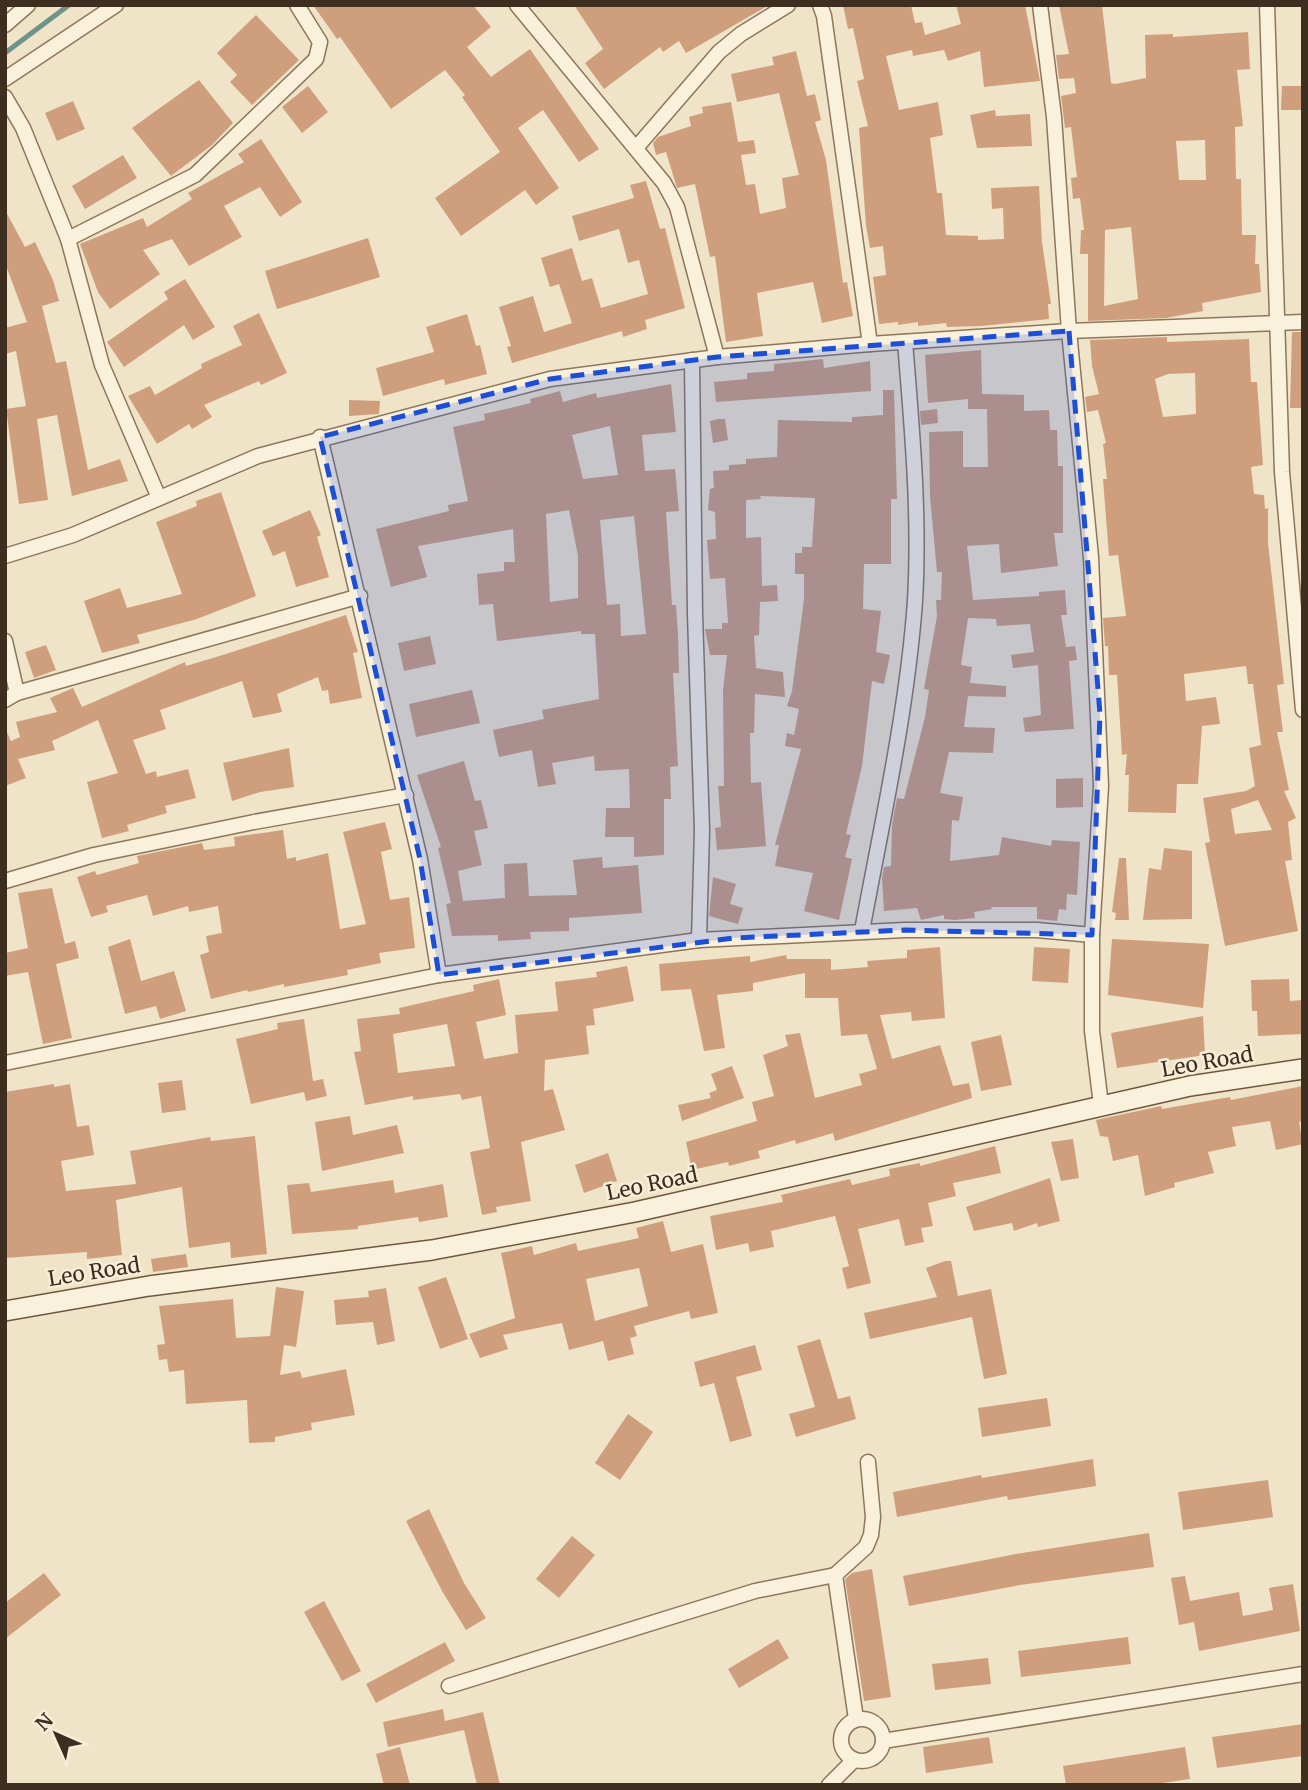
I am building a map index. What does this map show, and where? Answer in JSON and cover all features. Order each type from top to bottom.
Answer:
[{"type":"street","points":[[5,25],[27,5]]},
{"type":"street","points":[[5,79],[116,5]]},
{"type":"street","points":[[68,239],[195,175],[316,59],[320,42],[297,5]]},
{"type":"street","points":[[517,5],[658,174],[677,207],[717,357]]},
{"type":"street","points":[[636,148],[719,52],[741,34],[788,5]]},
{"type":"street","points":[[820,5],[824,16],[870,344]]},
{"type":"street","points":[[1040,5],[1054,117],[1069,331],[1091,557],[1100,715],[1099,842],[1092,934],[1093,1031],[1101,1105]]},
{"type":"street","points":[[1267,5],[1282,472],[1303,710]]},
{"type":"street","points":[[5,97],[23,128],[68,239],[102,365],[159,498]]},
{"type":"street","points":[[5,556],[72,535],[213,473],[320,437],[550,380],[717,357],[870,344],[1069,331],[1303,322]]},
{"type":"street","points":[[862,931],[895,751],[915,601],[916,482],[905,342]]},
{"type":"street","points":[[692,360],[695,614],[702,830],[699,940]]},
{"type":"street","points":[[320,437],[406,795],[439,975]]},
{"type":"street","points":[[5,641],[11,697],[360,596]]},
{"type":"street","points":[[5,881],[94,855],[254,821],[406,795]]},
{"type":"street","points":[[5,1063],[439,975],[699,940],[862,931],[1037,930],[1092,934]]},
{"type":"street","name":"Leo Road","points":[[5,1311],[149,1286],[345,1263],[459,1245],[635,1212],[1190,1086],[1303,1069]]},
{"type":"street","points":[[449,1686],[755,1591],[835,1575],[866,1548],[871,1535],[873,1517],[868,1462]]},
{"type":"street","points":[[835,1575],[856,1719]]},
{"type":"street","points":[[883,1741],[1303,1674]]},
{"type":"street","points":[[855,1760],[844,1752],[840,1740],[845,1727],[856,1719],[875,1723],[883,1741]]},
{"type":"street","points":[[829,1785],[855,1760],[874,1758],[883,1741]]},
{"type":"highlighted area","points":[[1069,331],[1100,714],[1092,935],[905,930],[734,938],[439,975],[420,859],[320,437],[550,379],[717,357]]},
{"type":"building","points":[[313,5],[473,5],[491,27],[467,47],[491,77],[530,49],[599,149],[579,162],[543,110],[518,128],[559,188],[536,205],[525,190],[461,236],[435,198],[500,152],[462,97],[465,95],[445,70],[391,109],[340,37],[337,39]]},
{"type":"building","points":[[574,5],[769,5],[686,53],[679,41],[663,52],[660,47],[604,89],[585,63],[603,49]]},
{"type":"building","points":[[843,5],[911,5],[915,23],[922,22],[925,35],[961,24],[956,5],[1025,5],[1040,81],[984,87],[980,51],[948,61],[944,50],[913,56],[912,50],[886,56],[899,110],[938,102],[943,135],[930,138],[937,193],[942,193],[946,235],[978,236],[978,240],[1004,239],[1003,208],[992,209],[991,188],[1039,186],[1042,242],[1051,304],[1048,304],[1049,319],[947,327],[946,323],[918,326],[918,322],[879,324],[873,277],[886,275],[883,246],[870,248],[866,226],[859,128],[868,126],[857,81],[864,79],[853,28],[848,29]]},
{"type":"building","points":[[1059,5],[1102,5],[1111,83],[1115,84],[1146,78],[1145,35],[1173,34],[1173,37],[1248,32],[1250,69],[1237,70],[1243,126],[1235,127],[1236,179],[1241,179],[1242,235],[1256,235],[1255,264],[1259,264],[1261,292],[1202,303],[1203,311],[1166,318],[1088,321],[1088,254],[1080,254],[1081,230],[1084,230],[1080,198],[1073,199],[1071,178],[1077,177],[1071,127],[1065,128],[1061,96],[1076,93],[1074,78],[1059,79],[1056,55],[1069,54]],"holes":[[[1205,140],[1206,180],[1179,180],[1176,141]],[[1131,227],[1138,299],[1104,306],[1105,230]]]},
{"type":"building","points":[[256,15],[299,60],[252,105],[230,82],[237,75],[217,53]]},
{"type":"building","points":[[796,51],[807,96],[815,94],[821,120],[815,122],[826,160],[843,283],[847,282],[853,316],[822,323],[813,282],[757,293],[763,336],[726,342],[715,256],[710,257],[695,184],[677,188],[666,152],[656,155],[653,143],[658,137],[691,126],[689,117],[703,113],[702,107],[731,102],[738,142],[754,140],[756,153],[741,155],[746,185],[755,184],[760,214],[786,208],[782,178],[799,175],[779,93],[737,102],[731,74],[774,65],[772,57]]},
{"type":"building","points":[[199,80],[233,123],[212,145],[171,176],[132,128]]},
{"type":"building","points":[[308,86],[328,112],[302,133],[282,107]]},
{"type":"building","points":[[1282,86],[1303,86],[1303,110],[1281,110]]},
{"type":"building","points":[[73,101],[85,129],[57,141],[45,113]]},
{"type":"building","points":[[995,110],[996,116],[1030,114],[1032,146],[977,148],[970,115]]},
{"type":"building","points":[[261,139],[302,202],[280,217],[260,187],[224,206],[242,237],[189,266],[172,239],[143,250],[160,274],[110,309],[98,292],[80,244],[143,218],[147,227],[192,199],[188,193],[244,162],[238,154]]},
{"type":"building","points":[[123,155],[137,178],[85,209],[72,186]]},
{"type":"building","points":[[646,181],[660,229],[665,228],[685,308],[645,320],[647,329],[623,337],[622,331],[512,363],[507,347],[511,346],[499,307],[533,296],[544,332],[572,323],[559,284],[550,287],[541,258],[572,248],[582,281],[592,278],[601,308],[648,294],[639,260],[628,263],[619,229],[579,241],[572,216],[634,198],[630,185]]},
{"type":"building","points":[[5,210],[25,247],[35,242],[53,280],[59,301],[42,306],[56,363],[66,361],[88,470],[120,459],[128,481],[72,496],[57,415],[37,419],[48,500],[19,504],[6,409],[26,406],[16,351],[5,354],[5,328],[27,322],[5,263]]},
{"type":"building","points":[[368,238],[380,277],[277,309],[265,271]]},
{"type":"building","points":[[185,279],[215,327],[193,340],[184,325],[124,367],[107,342],[168,299],[164,292]]},
{"type":"building","points":[[259,313],[287,373],[261,385],[259,381],[204,405],[212,417],[192,429],[189,424],[157,444],[128,396],[150,386],[155,395],[202,368],[201,364],[242,345],[233,326]]},
{"type":"building","points":[[467,314],[476,346],[480,345],[487,374],[445,385],[444,379],[383,396],[376,368],[434,352],[426,327]]},
{"type":"building","points":[[1292,332],[1303,332],[1303,408],[1290,408]]},
{"type":"building","points":[[1167,337],[1167,342],[1249,339],[1251,382],[1257,382],[1263,465],[1251,467],[1254,494],[1264,495],[1265,509],[1268,508],[1268,543],[1284,684],[1277,685],[1283,732],[1277,732],[1289,790],[1284,791],[1296,818],[1288,822],[1292,860],[1285,861],[1298,931],[1225,946],[1205,843],[1210,842],[1203,798],[1246,791],[1255,786],[1249,748],[1261,745],[1253,684],[1248,684],[1246,666],[1184,674],[1186,701],[1216,697],[1220,724],[1202,726],[1198,784],[1177,784],[1176,813],[1128,812],[1129,775],[1125,775],[1127,754],[1122,755],[1117,675],[1109,675],[1103,618],[1126,616],[1118,555],[1109,556],[1103,479],[1107,479],[1103,444],[1106,443],[1098,410],[1087,412],[1085,397],[1099,394],[1092,366],[1090,340]],"holes":[[[1195,373],[1196,414],[1163,417],[1155,379],[1168,374]],[[1258,800],[1272,830],[1235,834],[1231,809]]]},
{"type":"building","points":[[981,350],[982,394],[1024,395],[1024,411],[1049,410],[1050,430],[1057,430],[1058,466],[1063,466],[1063,533],[1054,533],[1058,566],[1001,573],[999,544],[967,546],[973,600],[1039,596],[1039,592],[1065,590],[1067,615],[1061,615],[1066,647],[1075,646],[1077,660],[1069,661],[1074,729],[1025,732],[1023,718],[1041,715],[1038,665],[1013,668],[1011,655],[1034,652],[1030,624],[997,626],[996,619],[968,618],[961,665],[972,667],[970,683],[1006,686],[1006,697],[968,696],[964,727],[995,728],[993,753],[949,752],[940,793],[963,797],[959,821],[952,820],[950,861],[999,855],[1002,837],[1051,846],[1052,840],[1080,842],[1077,895],[1067,894],[1066,910],[1059,909],[1057,921],[1037,919],[1037,907],[991,907],[992,909],[974,912],[975,918],[955,920],[944,919],[944,915],[921,920],[917,908],[884,911],[884,867],[891,866],[892,825],[897,798],[904,799],[925,717],[929,690],[924,689],[937,616],[936,600],[941,600],[942,572],[937,572],[930,497],[929,432],[963,431],[963,467],[988,467],[987,409],[968,409],[968,399],[928,403],[925,355]]},
{"type":"building","points":[[823,359],[824,368],[870,361],[871,391],[716,402],[714,382],[747,379],[747,373],[774,371],[774,364]]},
{"type":"building","points":[[671,384],[676,432],[642,435],[645,471],[675,469],[679,511],[666,512],[672,605],[676,605],[679,673],[673,673],[678,766],[670,767],[671,799],[664,799],[664,855],[634,857],[634,837],[605,837],[606,808],[630,808],[629,769],[595,771],[594,756],[552,763],[556,784],[538,787],[532,750],[499,757],[493,730],[544,719],[542,710],[599,699],[595,634],[581,634],[581,631],[497,641],[493,604],[479,605],[477,574],[504,571],[504,562],[515,562],[513,529],[418,546],[427,577],[391,587],[376,529],[449,511],[448,505],[468,501],[453,427],[485,420],[484,414],[531,403],[530,399],[560,391],[563,402],[596,393],[597,398]],"holes":[[[610,426],[618,475],[583,479],[572,435]],[[569,510],[578,556],[578,598],[550,602],[546,514]],[[634,516],[646,634],[621,636],[620,604],[607,605],[600,520]]]},
{"type":"building","points":[[883,390],[894,390],[897,499],[891,499],[891,564],[864,564],[863,609],[881,611],[876,652],[890,655],[884,684],[872,681],[862,766],[846,834],[851,835],[845,857],[852,859],[839,920],[804,911],[813,873],[775,866],[779,845],[775,845],[801,749],[785,746],[787,733],[794,735],[799,709],[787,706],[792,691],[804,599],[804,574],[795,574],[795,553],[802,553],[802,547],[812,547],[815,498],[760,496],[761,499],[746,500],[746,538],[761,537],[762,586],[777,585],[778,601],[760,602],[759,635],[754,636],[756,668],[783,672],[785,697],[755,694],[754,733],[750,733],[751,783],[761,782],[766,846],[717,850],[715,828],[721,827],[718,786],[724,786],[723,690],[727,655],[710,655],[705,629],[722,629],[722,623],[728,623],[725,578],[710,579],[707,540],[716,539],[715,512],[708,510],[710,489],[714,488],[713,471],[729,470],[729,465],[746,464],[746,459],[777,457],[778,420],[852,422],[852,417],[883,415]]},
{"type":"building","points":[[349,400],[380,401],[379,414],[349,416]]},
{"type":"building","points":[[937,409],[938,423],[921,425],[920,411]]},
{"type":"building","points":[[725,419],[728,440],[713,443],[710,421]]},
{"type":"building","points":[[221,492],[256,596],[197,619],[137,635],[140,643],[102,653],[84,601],[120,588],[127,608],[182,594],[156,522],[197,506],[196,501]]},
{"type":"building","points":[[310,510],[321,535],[317,537],[329,577],[296,587],[285,551],[273,556],[262,531]]},
{"type":"building","points":[[346,615],[358,652],[353,653],[362,698],[330,704],[328,690],[322,691],[318,677],[277,694],[282,712],[253,718],[242,681],[160,710],[166,729],[133,740],[146,774],[156,771],[157,777],[188,769],[196,798],[165,806],[167,813],[127,825],[129,831],[102,838],[87,782],[118,773],[98,720],[52,741],[55,750],[18,759],[26,778],[5,786],[5,728],[11,741],[20,737],[16,722],[57,712],[50,698],[73,688],[82,707],[185,662],[186,666]]},
{"type":"building","points":[[430,636],[436,664],[404,671],[398,643]]},
{"type":"building","points":[[46,645],[56,670],[34,678],[25,652]]},
{"type":"building","points":[[472,690],[480,723],[416,737],[409,704]]},
{"type":"building","points":[[289,748],[294,787],[260,792],[232,801],[223,763]]},
{"type":"building","points":[[464,761],[475,801],[481,800],[488,828],[474,831],[482,865],[458,871],[463,901],[505,898],[504,864],[527,863],[529,896],[577,895],[573,860],[602,857],[603,868],[638,865],[642,913],[569,918],[569,931],[530,932],[531,939],[498,941],[498,935],[452,936],[446,904],[451,903],[438,848],[441,847],[417,775]]},
{"type":"building","points":[[1083,778],[1083,807],[1056,808],[1056,779]]},
{"type":"building","points":[[385,822],[392,849],[381,852],[390,900],[409,897],[415,948],[379,953],[381,963],[347,970],[348,975],[284,987],[284,984],[248,992],[247,990],[211,999],[200,955],[209,952],[206,936],[222,933],[218,906],[189,912],[188,906],[153,916],[147,895],[106,906],[108,912],[91,917],[77,877],[95,871],[97,875],[139,863],[137,856],[202,843],[204,850],[235,846],[234,837],[283,830],[287,859],[296,857],[296,861],[328,853],[340,929],[366,924],[343,832]]},
{"type":"building","points":[[1164,848],[1192,851],[1192,919],[1143,920],[1149,868],[1161,870]]},
{"type":"building","points":[[1119,858],[1126,858],[1129,920],[1115,920],[1116,913],[1112,912]]},
{"type":"building","points":[[713,877],[736,884],[730,904],[743,908],[738,924],[709,916]]},
{"type":"building","points":[[52,888],[65,944],[75,941],[79,958],[56,964],[72,1038],[43,1044],[28,972],[5,976],[5,953],[28,948],[18,893]]},
{"type":"building","points":[[130,939],[141,981],[174,971],[186,1011],[160,1019],[156,1006],[125,1014],[108,947]]},
{"type":"building","points":[[1112,939],[1209,944],[1203,1008],[1108,995]]},
{"type":"building","points":[[940,947],[945,1018],[912,1021],[911,1012],[880,1015],[892,1059],[940,1045],[953,1086],[969,1083],[972,1098],[835,1141],[833,1133],[796,1144],[795,1140],[758,1151],[760,1158],[729,1166],[728,1162],[692,1170],[686,1142],[757,1121],[752,1102],[774,1096],[763,1055],[788,1046],[785,1035],[800,1033],[815,1098],[862,1085],[859,1074],[877,1069],[867,1034],[841,1036],[838,998],[805,998],[805,973],[753,983],[753,991],[717,995],[725,1048],[704,1051],[691,989],[661,991],[659,964],[750,956],[750,962],[786,955],[787,959],[831,959],[831,970],[868,967],[867,961],[907,958],[907,950]]},
{"type":"building","points":[[1034,947],[1070,949],[1068,983],[1032,981]]},
{"type":"building","points":[[627,966],[634,1001],[593,1009],[595,1025],[586,1026],[589,1054],[545,1060],[544,1091],[553,1089],[565,1130],[521,1142],[531,1201],[496,1207],[497,1212],[482,1215],[470,1152],[490,1148],[481,1096],[462,1100],[460,1094],[413,1100],[413,1096],[365,1105],[354,1052],[361,1051],[357,1019],[400,1014],[399,1008],[474,991],[473,985],[499,979],[506,1015],[476,1022],[484,1059],[518,1053],[515,1015],[558,1011],[555,982],[597,977],[596,972]],"holes":[[[447,1024],[455,1066],[398,1073],[393,1034]]]},
{"type":"building","points":[[1289,979],[1290,1001],[1303,1000],[1303,1034],[1258,1036],[1257,1011],[1252,1011],[1251,980]]},
{"type":"building","points":[[1203,1016],[1205,1055],[1117,1068],[1111,1033]]},
{"type":"building","points":[[304,1019],[313,1081],[323,1079],[327,1096],[306,1101],[304,1092],[251,1104],[236,1039],[278,1029],[277,1023]]},
{"type":"building","points":[[1001,1035],[1012,1085],[981,1091],[971,1042]]},
{"type":"building","points":[[732,1066],[744,1098],[682,1121],[678,1105],[711,1098],[709,1093],[717,1090],[711,1074]]},
{"type":"building","points":[[182,1080],[186,1110],[162,1113],[158,1083]]},
{"type":"building","points":[[54,1084],[54,1087],[70,1084],[77,1127],[89,1125],[94,1155],[61,1161],[66,1191],[136,1184],[130,1151],[210,1137],[211,1141],[255,1136],[267,1254],[231,1258],[230,1242],[189,1248],[182,1187],[116,1200],[122,1255],[87,1259],[87,1252],[5,1258],[5,1092]]},
{"type":"building","points":[[1303,1086],[1303,1121],[1299,1122],[1303,1144],[1276,1150],[1270,1121],[1232,1127],[1236,1146],[1208,1152],[1214,1173],[1174,1183],[1175,1187],[1145,1196],[1138,1155],[1113,1161],[1108,1137],[1100,1136],[1096,1120],[1161,1106],[1162,1109],[1230,1097],[1231,1100]]},
{"type":"building","points":[[350,1116],[353,1135],[397,1125],[404,1153],[322,1171],[315,1122]]},
{"type":"building","points":[[1073,1139],[1079,1178],[1061,1181],[1051,1142]]},
{"type":"building","points":[[995,1146],[1001,1173],[953,1183],[956,1196],[928,1203],[933,1226],[921,1228],[924,1242],[905,1246],[899,1219],[858,1229],[871,1283],[847,1289],[842,1268],[849,1266],[835,1216],[771,1231],[774,1247],[750,1252],[748,1243],[716,1250],[710,1216],[783,1202],[781,1195],[850,1179],[852,1185],[890,1176],[889,1169],[920,1163],[920,1166]]},
{"type":"building","points":[[608,1153],[617,1181],[584,1193],[575,1165]]},
{"type":"building","points":[[1050,1178],[1060,1221],[1038,1227],[1037,1223],[1014,1231],[1012,1223],[974,1231],[966,1207]]},
{"type":"building","points":[[393,1180],[395,1193],[443,1184],[448,1217],[419,1222],[418,1217],[358,1226],[358,1229],[292,1234],[287,1185],[309,1183],[311,1192]]},
{"type":"building","points":[[663,1221],[671,1252],[703,1244],[718,1313],[691,1319],[689,1311],[634,1326],[637,1336],[630,1338],[634,1354],[608,1361],[603,1341],[569,1350],[562,1323],[503,1335],[508,1349],[480,1358],[469,1334],[515,1318],[501,1253],[532,1246],[534,1255],[576,1243],[578,1251],[639,1238],[636,1228]],"holes":[[[639,1268],[648,1306],[595,1321],[586,1279]]]},
{"type":"building","points":[[186,1254],[188,1267],[153,1272],[151,1259]]},
{"type":"building","points":[[951,1261],[958,1296],[991,1289],[1007,1374],[984,1379],[972,1317],[870,1339],[864,1313],[937,1297],[926,1268]]},
{"type":"building","points":[[446,1277],[468,1339],[440,1349],[418,1287]]},
{"type":"building","points":[[276,1287],[304,1291],[296,1347],[284,1345],[280,1375],[300,1371],[302,1378],[346,1369],[355,1415],[311,1423],[312,1430],[275,1437],[275,1442],[249,1443],[247,1400],[186,1404],[184,1370],[169,1372],[167,1359],[159,1360],[157,1345],[165,1344],[159,1306],[233,1299],[236,1338],[270,1336]]},
{"type":"building","points":[[386,1288],[395,1341],[377,1345],[373,1322],[336,1325],[334,1300],[369,1297],[368,1291]]},
{"type":"building","points":[[820,1339],[838,1399],[850,1396],[856,1419],[796,1437],[789,1414],[815,1407],[797,1346]]},
{"type":"building","points":[[755,1345],[762,1370],[736,1377],[752,1436],[730,1442],[714,1383],[700,1387],[694,1362]]},
{"type":"building","points":[[1047,1398],[1051,1426],[982,1437],[978,1408]]},
{"type":"building","points":[[628,1414],[653,1432],[620,1480],[595,1463]]},
{"type":"building","points":[[1093,1459],[1096,1486],[1008,1500],[1007,1496],[897,1517],[893,1492],[981,1475],[982,1478]]},
{"type":"building","points":[[1268,1480],[1273,1517],[1183,1530],[1178,1492]]},
{"type":"building","points":[[429,1509],[464,1583],[486,1618],[466,1630],[442,1591],[406,1521]]},
{"type":"building","points":[[1149,1533],[1154,1567],[1020,1585],[909,1606],[903,1576],[1016,1554]]},
{"type":"building","points":[[572,1536],[595,1555],[559,1598],[536,1579]]},
{"type":"building","points":[[872,1569],[891,1697],[864,1701],[845,1579],[852,1573]]},
{"type":"building","points":[[44,1573],[61,1595],[5,1639],[5,1603]]},
{"type":"building","points":[[1185,1576],[1190,1601],[1239,1592],[1243,1616],[1273,1610],[1269,1588],[1293,1584],[1300,1631],[1199,1651],[1194,1622],[1179,1625],[1171,1578]]},
{"type":"building","points":[[324,1601],[361,1671],[342,1681],[304,1612]]},
{"type":"building","points":[[1128,1637],[1131,1664],[1021,1677],[1018,1651]]},
{"type":"building","points":[[778,1639],[789,1658],[739,1688],[728,1669]]},
{"type":"building","points":[[445,1642],[455,1661],[376,1703],[366,1684]]},
{"type":"building","points":[[988,1658],[991,1684],[935,1690],[932,1664]]},
{"type":"building","points":[[443,1709],[445,1721],[483,1712],[500,1785],[477,1785],[464,1730],[388,1747],[383,1722]]},
{"type":"building","points":[[1303,1724],[1303,1756],[1217,1768],[1212,1737]]},
{"type":"building","points":[[989,1737],[993,1763],[926,1773],[923,1747]]},
{"type":"building","points":[[400,1747],[410,1785],[384,1785],[376,1754]]},
{"type":"building","points":[[1185,1747],[1190,1779],[1149,1785],[1066,1785],[1063,1766]]},
{"type":"waterway","points":[[5,53],[69,5]]}]
